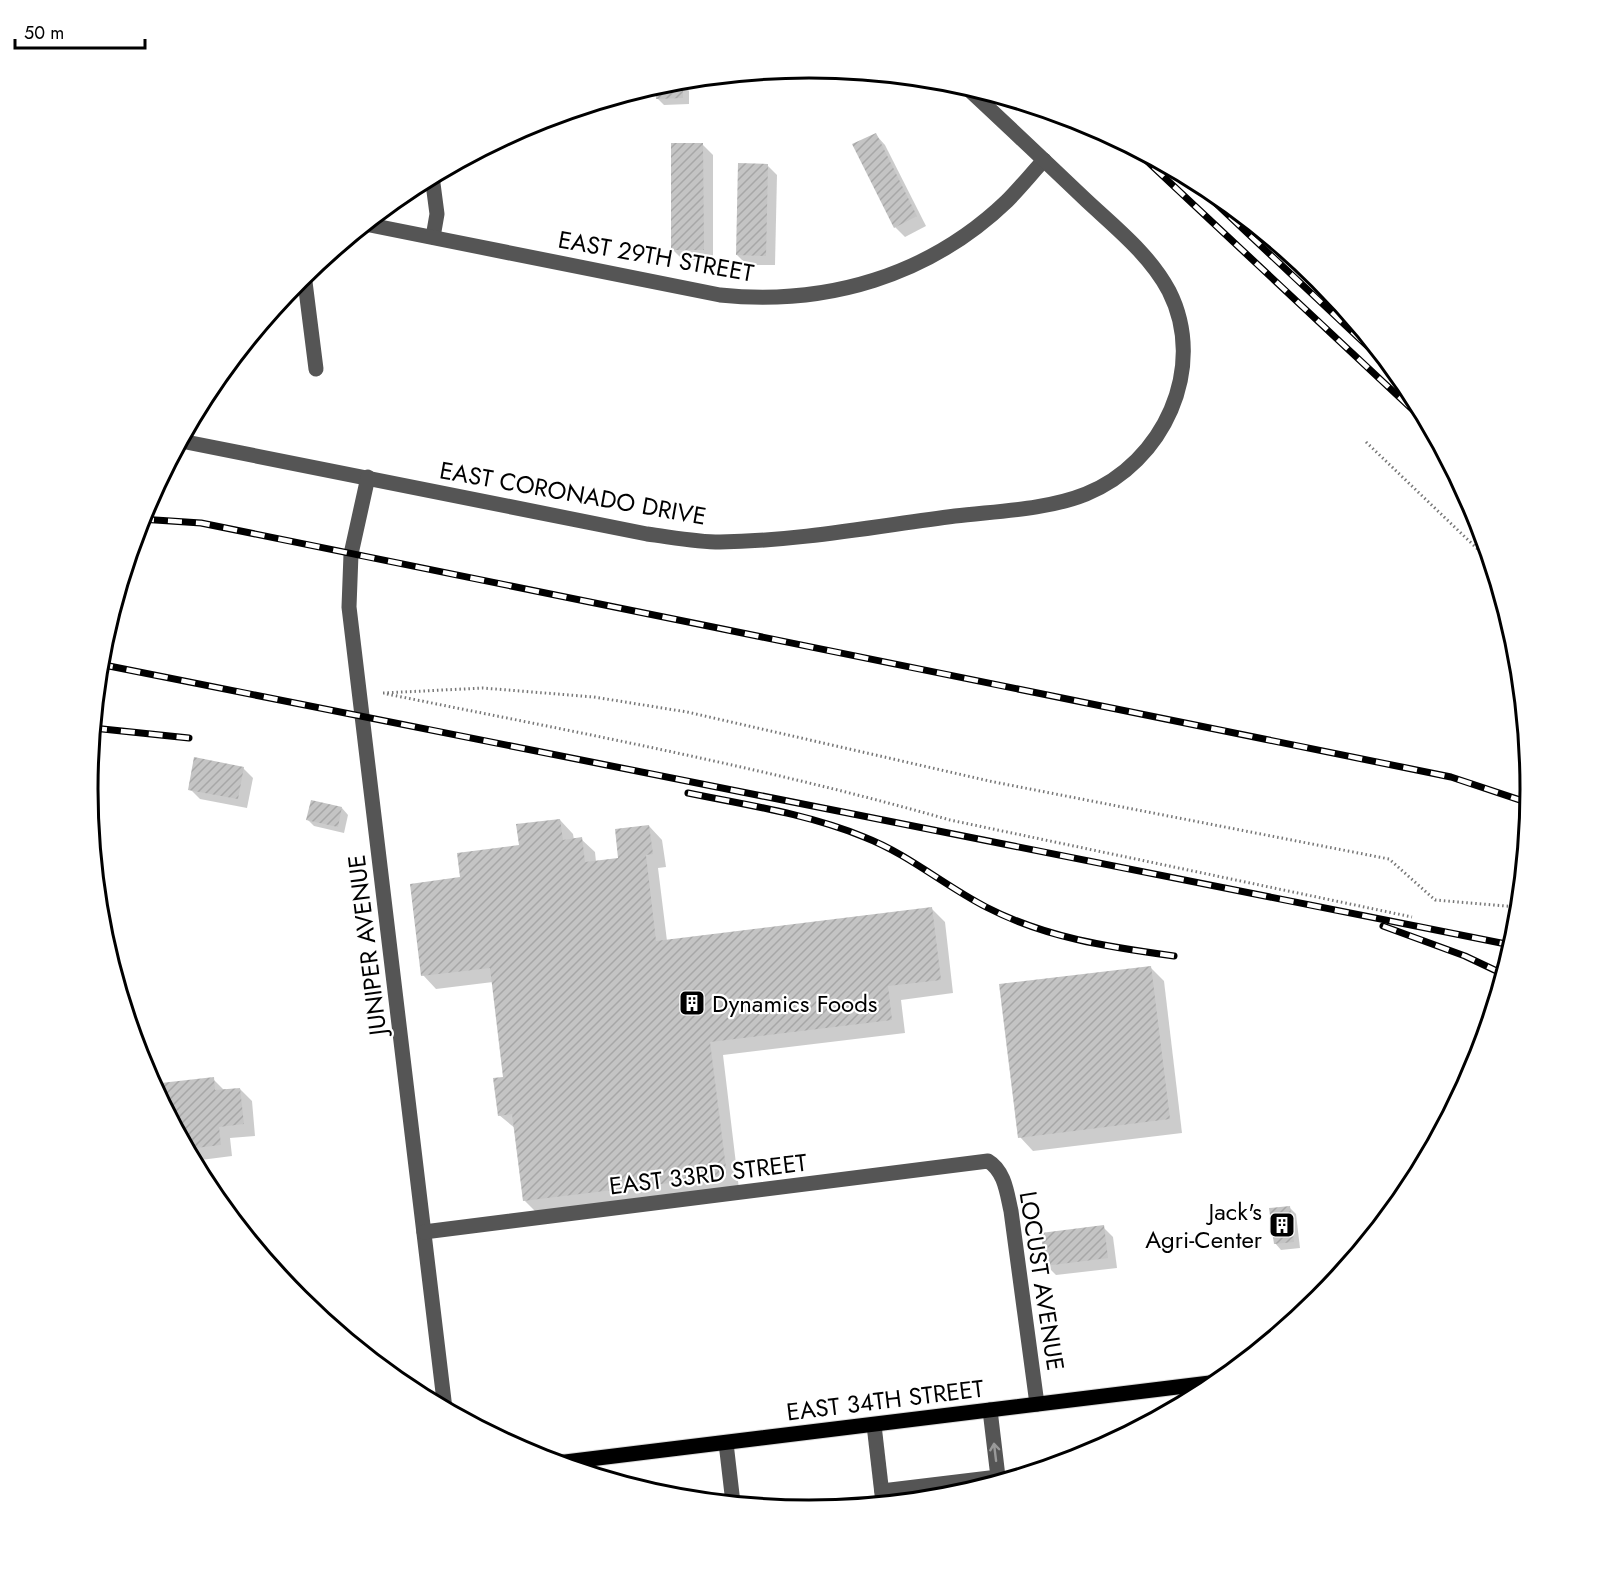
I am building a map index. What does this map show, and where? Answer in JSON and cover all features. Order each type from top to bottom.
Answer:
[{"type":"main road","name":"EAST 34TH STREET","points":[[576,1461],[1197,1385]]},
{"type":"street","name":"EAST CORONADO DRIVE","points":[[188,442],[647,534],[718,542],[773,539],[1040,505],[1086,494],[1131,466],[1150,446],[1163,427],[1171,408],[1184,360],[1185,341],[1181,319],[1169,291],[1143,255],[979,99]]},
{"type":"street","name":"EAST 29TH STREET","points":[[375,226],[720,295],[749,298],[817,295],[876,280],[908,268],[943,248],[974,228],[1006,201],[1044,160]]},
{"type":"street","points":[[433,185],[437,214],[433,237]]},
{"type":"street","points":[[306,286],[316,369]]},
{"type":"street","name":"JUNIPER AVENUE","points":[[368,477],[351,554],[349,607],[444,1399]]},
{"type":"street","name":"EAST 33RD STREET","points":[[424,1232],[988,1161],[996,1165]]},
{"type":"street","name":"LOCUST AVENUE","points":[[996,1165],[1004,1180],[1011,1211],[1037,1404]]},
{"type":"street","points":[[990,1410],[998,1475]]},
{"type":"street","points":[[873,1425],[883,1496]]},
{"type":"street","points":[[726,1443],[733,1495]]},
{"type":"street","points":[[900,1494],[950,1485]]},
{"type":"path","points":[[1366,442],[1478,549]]},
{"type":"path","points":[[1412,917],[950,820],[868,797],[706,759],[382,693],[483,688],[594,697],[687,712],[994,782],[1389,859],[1435,900],[1509,906]]},
{"type":"building","points":[[683,90],[683,98],[656,99],[656,95]]},
{"type":"building","points":[[876,133],[917,216],[894,228],[852,144]]},
{"type":"building","points":[[671,143],[703,143],[704,250],[671,250]]},
{"type":"building","points":[[738,163],[768,164],[766,256],[736,255]]},
{"type":"building","points":[[194,757],[244,767],[238,799],[188,790]]},
{"type":"building","points":[[311,800],[342,807],[338,827],[306,820]]},
{"type":"building","name":"Dynamics Foods","points":[[560,819],[563,840],[582,837],[585,862],[618,858],[615,829],[649,825],[653,854],[646,855],[656,941],[932,907],[941,980],[888,986],[892,1020],[710,1042],[727,1176],[523,1201],[512,1114],[498,1116],[493,1078],[503,1077],[490,968],[421,976],[410,884],[460,877],[457,853],[519,845],[516,824]]},
{"type":"building","points":[[1151,966],[1170,1119],[1018,1138],[999,984]]},
{"type":"building","points":[[214,1077],[215,1090],[240,1088],[244,1124],[219,1127],[221,1145],[195,1148],[162,1083]]},
{"type":"building","name":"Jack's Agri-Center","points":[[1290,1206],[1294,1242],[1274,1244],[1269,1208]]},
{"type":"building","points":[[1104,1225],[1108,1258],[1045,1266],[1041,1233]]},
{"type":"railway","points":[[1154,168],[1405,403]]},
{"type":"railway","points":[[1232,218],[1355,334]]},
{"type":"railway","points":[[151,520],[201,523],[1451,777],[1520,800]]},
{"type":"railway","points":[[109,666],[1502,943]]},
{"type":"railway","points":[[100,729],[189,738]]},
{"type":"railway","points":[[688,793],[799,816],[864,837],[896,852],[986,907],[1009,918],[1055,934],[1102,945],[1174,956]]},
{"type":"railway","points":[[1383,926],[1465,956],[1496,970]]},
{"type":"place","name":"Dynamics Foods","points":[[692,1003]]},
{"type":"place","name":"Jack's Agri-Center","points":[[1282,1225]]}]
